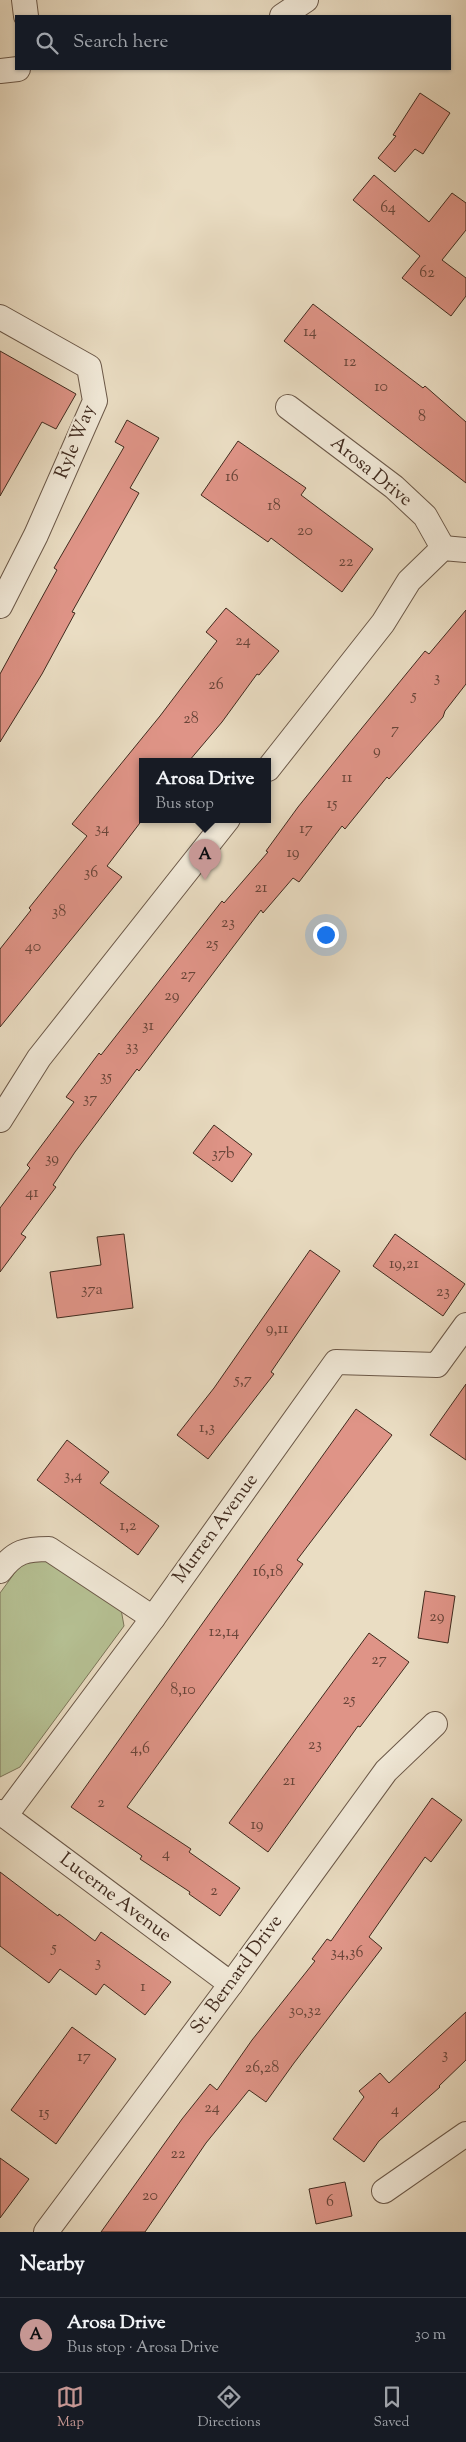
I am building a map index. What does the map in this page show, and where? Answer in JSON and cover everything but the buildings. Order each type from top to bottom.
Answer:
[{"type":"street","points":[[24,0],[26,15]]},
{"type":"street","points":[[284,15],[306,0]]},
{"type":"street","points":[[0,71],[15,69]]},
{"type":"street","name":"Ryle Way","points":[[0,317],[89,367],[95,401],[36,535],[0,606]]},
{"type":"street","name":"Arosa Drive","points":[[271,765],[383,623],[409,582],[455,549],[425,516],[394,487],[288,407]]},
{"type":"street","points":[[0,1120],[39,1058],[225,823]]},
{"type":"street","name":"Murren Avenue","points":[[3,1814],[153,1618],[336,1362],[436,1365],[466,1326]]},
{"type":"street","points":[[0,1571],[8,1560],[28,1549],[49,1549],[153,1618]]},
{"type":"street","name":"St. Bernard Drive","points":[[46,2232],[231,1984],[386,1771],[435,1724]]},
{"type":"street","name":"Lucerne Avenue","points":[[3,1814],[231,1984]]},
{"type":"street","points":[[384,2191],[466,2134]]},
{"type":"green space","points":[[33,1558],[49,1559],[121,1609],[124,1626],[20,1767],[0,1777],[0,1593],[19,1567]]},
{"type":"place","name":"Arosa Drive","points":[[205,880]]}]
